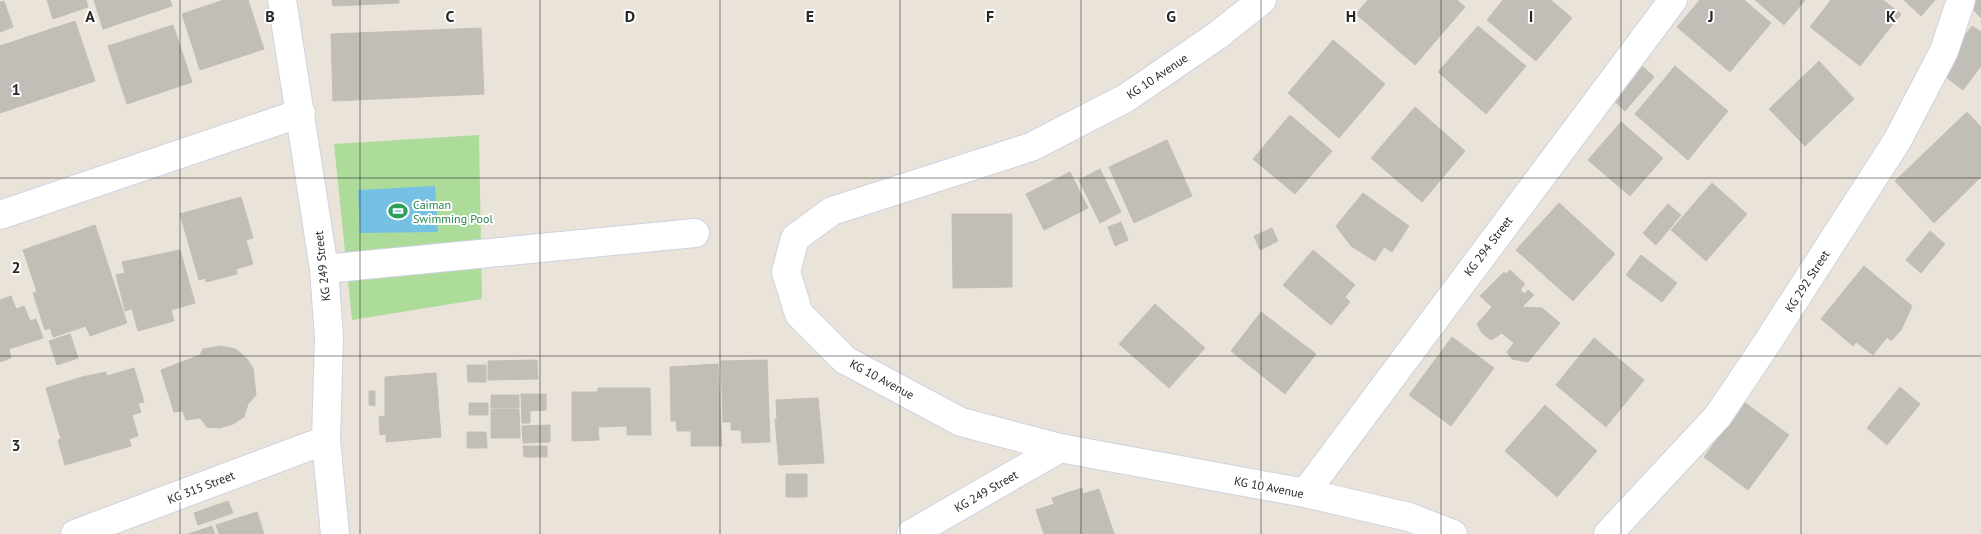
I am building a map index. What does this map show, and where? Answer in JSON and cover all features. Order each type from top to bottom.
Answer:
[{"type":"street","name":"KG 249 Street","points":[[282,0],[302,113],[324,269],[329,337],[326,440],[335,534]]},
{"type":"street","name":"KG 10 Avenue","points":[[1262,0],[1218,35],[1126,98],[1040,142],[832,211],[795,238],[786,272],[799,314],[845,360],[962,422],[1060,448],[1305,493],[1408,517],[1452,534]]},
{"type":"street","name":"KG 294 Street","points":[[1305,493],[1673,0]]},
{"type":"street","name":"KG 292 Street","points":[[1608,534],[1718,416],[1771,338],[1897,141],[1944,51],[1961,0]]},
{"type":"street","points":[[0,216],[302,113]]},
{"type":"street","points":[[324,269],[695,233]]},
{"type":"street","name":"KG 315 Street","points":[[75,534],[326,440]]},
{"type":"street","name":"KG 249 Street","points":[[911,534],[1060,448]]},
{"type":"green space","points":[[479,135],[482,299],[352,320],[334,144]]},
{"type":"water","name":"Caiman Swimming Pool","points":[[435,186],[438,232],[360,233],[358,190]]},
{"type":"building","points":[[47,0],[86,0],[88,7],[53,19]]},
{"type":"building","points":[[94,0],[170,0],[172,6],[103,29]]},
{"type":"building","points":[[224,0],[248,0],[264,49],[200,70],[182,14]]},
{"type":"building","points":[[332,0],[399,0],[399,3],[333,6]]},
{"type":"building","points":[[1368,0],[1457,0],[1465,7],[1415,65],[1356,14]]},
{"type":"building","points":[[1503,0],[1551,0],[1572,18],[1536,61],[1487,20]]},
{"type":"building","points":[[1700,0],[1744,0],[1771,23],[1730,72],[1677,27]]},
{"type":"building","points":[[1755,0],[1805,0],[1784,25]]},
{"type":"building","points":[[1831,0],[1883,0],[1901,14],[1860,66],[1810,27]]},
{"type":"building","points":[[1904,0],[1935,0],[1921,16]]},
{"type":"building","points":[[1976,0],[1981,0],[1981,18],[1970,6]]},
{"type":"building","points":[[4,1],[13,27],[0,32],[0,2]]},
{"type":"building","points":[[75,21],[95,81],[0,113],[0,46]]},
{"type":"building","points":[[173,25],[192,82],[127,104],[108,46]]},
{"type":"building","points":[[1478,26],[1526,66],[1486,114],[1438,72]]},
{"type":"building","points":[[1972,26],[1981,32],[1981,66],[1963,90],[1938,71]]},
{"type":"building","points":[[481,28],[484,94],[333,101],[331,34]]},
{"type":"building","points":[[1333,40],[1385,84],[1339,138],[1288,93]]},
{"type":"building","points":[[1819,61],[1854,99],[1805,146],[1769,109]]},
{"type":"building","points":[[1641,65],[1654,77],[1625,111],[1612,99]]},
{"type":"building","points":[[1675,66],[1728,111],[1688,160],[1635,114]]},
{"type":"building","points":[[1415,107],[1465,151],[1422,202],[1371,158]]},
{"type":"building","points":[[1967,112],[1981,127],[1981,177],[1934,223],[1895,181]]},
{"type":"building","points":[[1290,115],[1332,151],[1295,194],[1253,159]]},
{"type":"building","points":[[1621,122],[1663,158],[1630,196],[1588,160]]},
{"type":"building","points":[[1167,140],[1192,196],[1134,223],[1109,167]]},
{"type":"building","points":[[1100,169],[1121,212],[1100,223],[1079,180]]},
{"type":"building","points":[[1070,172],[1088,208],[1044,230],[1026,194]]},
{"type":"building","points":[[1712,183],[1747,214],[1706,261],[1671,230]]},
{"type":"building","points":[[1363,193],[1409,226],[1392,252],[1384,247],[1375,261],[1351,246],[1336,226]]},
{"type":"building","points":[[241,197],[253,238],[246,240],[253,264],[236,269],[237,274],[206,282],[205,278],[199,280],[180,214]]},
{"type":"building","points":[[1559,203],[1615,254],[1573,301],[1516,250]]},
{"type":"building","points":[[1668,204],[1681,215],[1656,245],[1643,233]]},
{"type":"building","points":[[952,214],[1012,214],[1012,287],[953,288]]},
{"type":"building","points":[[1121,222],[1128,240],[1115,246],[1108,227]]},
{"type":"building","points":[[95,225],[127,323],[90,336],[86,326],[53,337],[50,328],[45,330],[33,293],[37,292],[23,250]]},
{"type":"building","points":[[1272,228],[1278,241],[1260,250],[1254,236]]},
{"type":"building","points":[[1930,231],[1945,244],[1921,273],[1906,260]]},
{"type":"building","points":[[180,250],[195,303],[171,310],[174,321],[138,331],[132,309],[125,311],[116,275],[125,273],[122,262]]},
{"type":"building","points":[[1313,250],[1355,285],[1345,297],[1350,302],[1331,325],[1283,285]]},
{"type":"building","points":[[1641,255],[1677,283],[1662,302],[1626,275]]},
{"type":"building","points":[[1864,266],[1912,306],[1901,330],[1891,341],[1887,337],[1873,355],[1856,342],[1853,346],[1821,319]]},
{"type":"building","points":[[1510,270],[1525,284],[1520,290],[1525,294],[1528,290],[1534,295],[1522,307],[1542,308],[1560,323],[1528,362],[1512,359],[1507,352],[1514,343],[1502,333],[1491,340],[1482,333],[1477,324],[1492,307],[1480,296],[1504,272],[1506,274]]},
{"type":"building","points":[[11,296],[16,309],[24,306],[30,321],[36,319],[43,338],[9,349],[11,358],[0,362],[0,300]]},
{"type":"building","points":[[1155,304],[1205,348],[1169,388],[1119,344]]},
{"type":"building","points":[[1261,312],[1316,354],[1285,394],[1231,351]]},
{"type":"building","points":[[70,334],[78,358],[57,365],[49,341]]},
{"type":"building","points":[[1452,337],[1494,368],[1451,426],[1409,395]]},
{"type":"building","points":[[1594,338],[1644,380],[1606,427],[1556,385]]},
{"type":"building","points":[[221,346],[236,349],[247,359],[253,368],[256,395],[248,404],[244,417],[233,424],[220,428],[207,427],[200,418],[186,420],[183,411],[174,412],[161,370],[200,355],[203,349]]},
{"type":"building","points":[[537,360],[538,379],[488,380],[488,361]]},
{"type":"building","points":[[767,360],[770,442],[742,443],[741,430],[731,430],[731,422],[723,422],[721,361]]},
{"type":"building","points":[[718,364],[722,446],[691,446],[691,431],[677,431],[676,421],[671,421],[670,367]]},
{"type":"building","points":[[467,365],[486,365],[486,382],[468,382]]},
{"type":"building","points":[[134,368],[144,402],[138,403],[141,412],[132,415],[138,436],[129,439],[131,446],[65,465],[58,440],[61,439],[46,388],[82,377],[106,372],[107,376]]},
{"type":"building","points":[[436,373],[441,437],[386,442],[386,434],[380,435],[379,417],[385,416],[385,377]]},
{"type":"building","points":[[1900,387],[1920,404],[1887,445],[1867,428]]},
{"type":"building","points":[[598,388],[650,388],[651,435],[627,435],[627,426],[598,427],[599,440],[572,441],[572,392],[598,392]]},
{"type":"building","points":[[369,391],[375,391],[375,406],[369,405]]},
{"type":"building","points":[[521,394],[546,394],[546,410],[530,411],[530,423],[522,423]]},
{"type":"building","points":[[491,395],[519,395],[519,408],[491,408]]},
{"type":"building","points":[[818,398],[824,463],[779,465],[775,419],[777,419],[776,400]]},
{"type":"building","points":[[1744,402],[1789,435],[1748,490],[1704,457]]},
{"type":"building","points":[[469,403],[488,403],[488,415],[469,415]]},
{"type":"building","points":[[1545,405],[1597,451],[1557,497],[1505,451]]},
{"type":"building","points":[[491,409],[519,409],[520,438],[491,438]]},
{"type":"building","points":[[550,425],[550,442],[523,443],[522,426]]},
{"type":"building","points":[[467,432],[486,432],[487,448],[467,448]]},
{"type":"building","points":[[523,446],[547,446],[547,457],[524,457]]},
{"type":"building","points":[[786,474],[807,474],[807,497],[786,497]]},
{"type":"building","points":[[1082,488],[1083,494],[1099,489],[1114,534],[1044,534],[1036,510],[1054,504],[1052,498]]},
{"type":"building","points":[[228,501],[233,513],[198,525],[194,513]]},
{"type":"building","points":[[257,512],[264,534],[219,534],[216,525]]},
{"type":"building","points":[[212,526],[215,534],[188,534]]},
{"type":"place","name":"Caiman Swimming Pool","points":[[398,211]]}]
